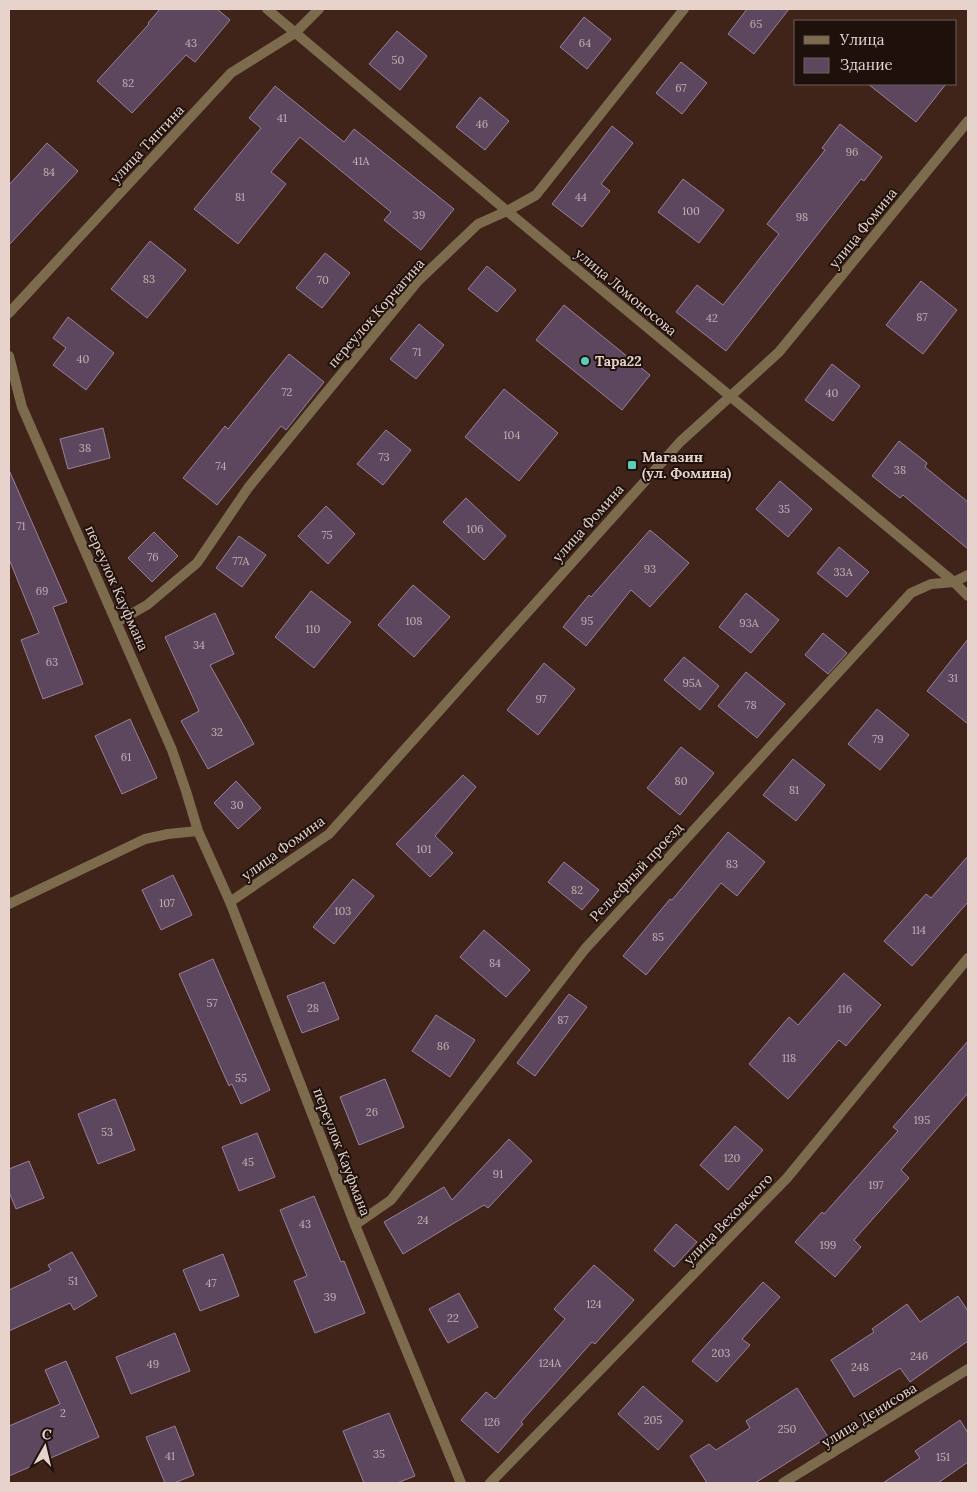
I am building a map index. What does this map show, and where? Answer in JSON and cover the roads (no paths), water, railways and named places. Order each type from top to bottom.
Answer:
[{"type":"street","name":"улица Ломоносова","points":[[267,9],[954,582],[968,596]]},
{"type":"street","name":"улица Тяптина","points":[[9,313],[231,73],[295,33],[319,9]]},
{"type":"street","name":"переулок Корчагина","points":[[117,622],[147,605],[197,563],[248,488],[416,282],[478,224],[507,211],[536,194],[684,9]]},
{"type":"street","name":"улица Фомина","points":[[230,902],[329,834],[680,442],[779,352],[968,121]]},
{"type":"street","name":"переулок Кауфмана","points":[[9,356],[22,407],[172,750],[198,832],[230,902],[355,1224],[461,1483]]},
{"type":"street","name":"Рельефный проезд","points":[[355,1224],[391,1200],[585,949],[911,593],[930,584],[954,582],[968,575]]},
{"type":"street","points":[[9,904],[145,839],[198,832]]},
{"type":"street","name":"улица Веховского","points":[[490,1483],[787,1178],[968,958]]},
{"type":"street","name":"улица Денисова","points":[[784,1483],[968,1369]]},
{"type":"place","name":"Тара22","points":[[585,361]]},
{"type":"place","name":"Магазин (ул. Фомина)","points":[[632,465]]}]
